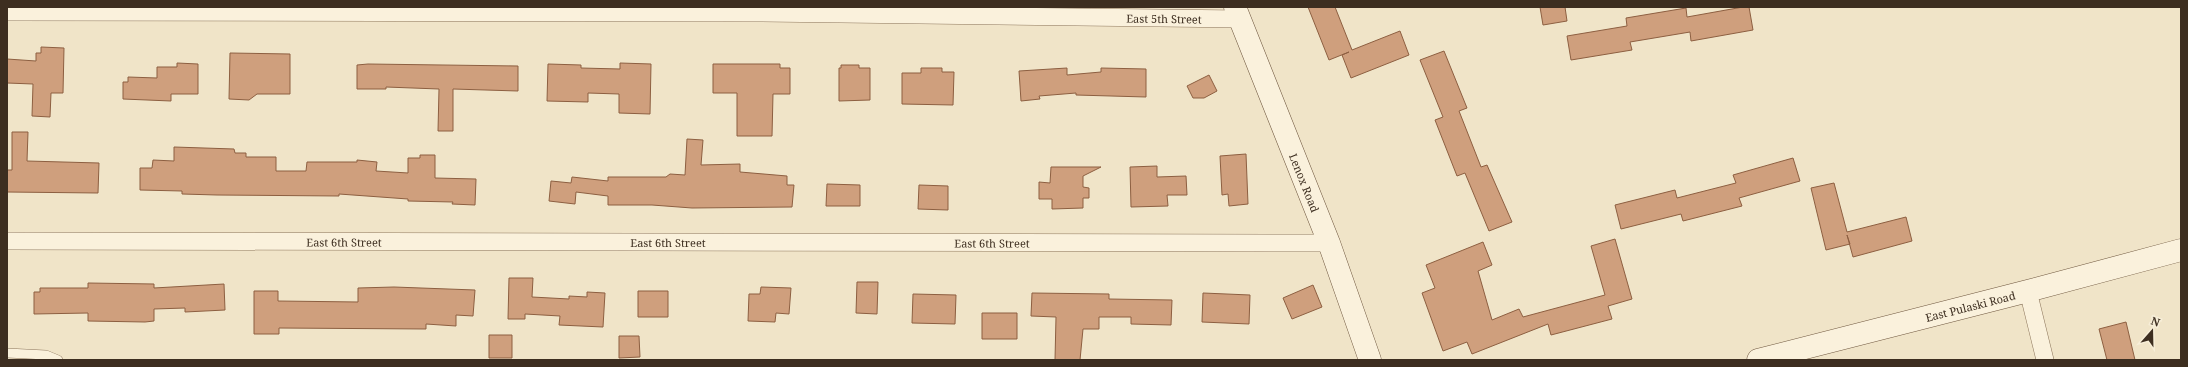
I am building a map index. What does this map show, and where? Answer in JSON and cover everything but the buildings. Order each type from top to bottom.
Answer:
[{"type":"main road","name":"Lenox Road","points":[[1238,13],[1329,243],[1370,360]]},
{"type":"main road","name":"East Pulaski Road","points":[[1758,360],[2181,250]]},
{"type":"street","name":"East 5th Street","points":[[7,12],[1238,13]]},
{"type":"street","name":"East 6th Street","points":[[7,241],[1329,243]]},
{"type":"street","points":[[2028,291],[2045,360]]},
{"type":"lane","points":[[7,353],[46,355],[58,360]]}]
